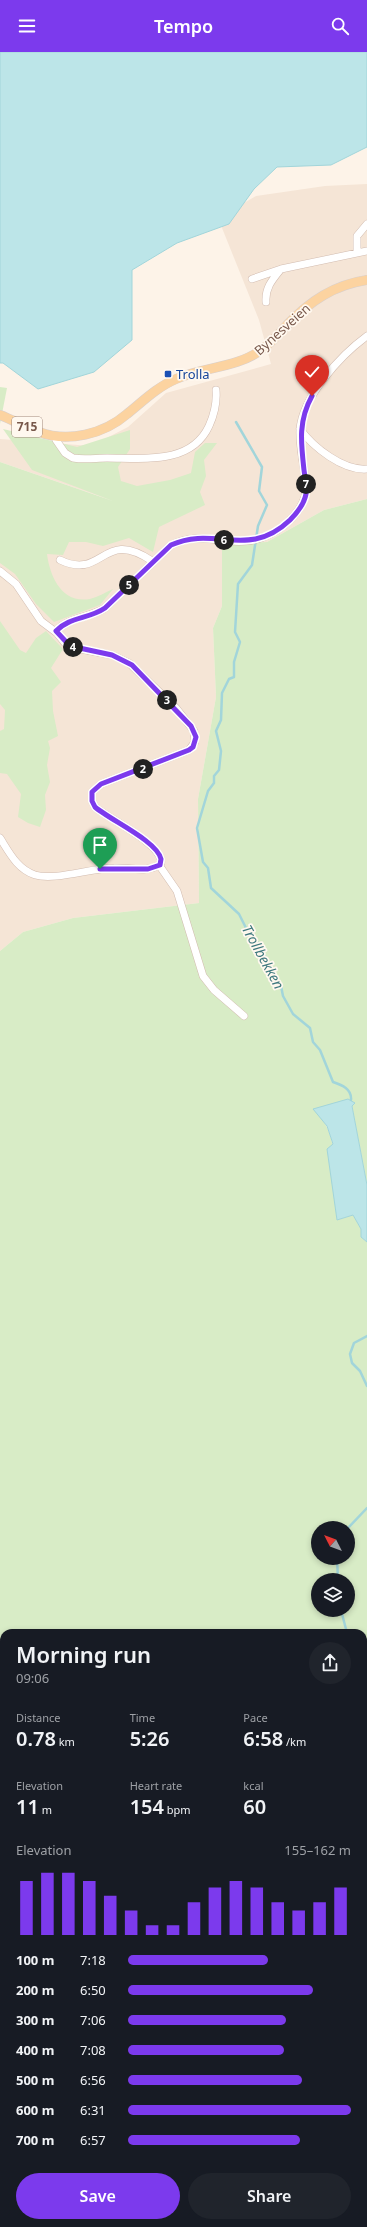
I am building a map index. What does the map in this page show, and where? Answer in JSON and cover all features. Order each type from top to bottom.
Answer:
[{"type":"main road","name":"Bynesveien","points":[[0,415],[39,432],[56,436],[77,436],[102,429],[125,416],[150,395],[171,381],[254,356],[273,341],[302,309],[318,297],[344,285],[367,280]]},
{"type":"street","points":[[357,252],[357,236],[367,224]]},
{"type":"street","points":[[252,279],[281,269],[367,251]]},
{"type":"street","points":[[266,302],[268,286],[281,269]]},
{"type":"street","points":[[56,631],[62,624],[93,614],[105,608],[152,561],[171,545],[191,538],[209,537],[246,542],[268,535],[288,522],[305,500],[306,486],[300,429],[306,407],[322,382],[367,336]]},
{"type":"street","points":[[56,436],[56,440],[65,453],[73,458],[137,459],[167,457],[193,447],[208,430],[215,410],[216,390]]},
{"type":"street","points":[[300,429],[329,455],[354,468],[367,469]]},
{"type":"street","points":[[60,560],[75,566],[82,566],[113,550],[125,548],[134,550],[152,561]]},
{"type":"street","points":[[0,571],[16,584],[41,621],[56,631],[70,646],[112,655],[129,663],[176,708],[194,731],[195,742],[189,750],[101,784],[96,788],[92,795],[93,804],[100,811],[156,850],[161,859],[160,865],[177,891],[203,976],[214,990],[244,1016]]},
{"type":"street","points":[[0,838],[15,860],[25,870],[37,875],[46,876],[108,868],[148,869],[160,865]]},
{"type":"shaded area","points":[[367,184],[367,499],[324,510],[267,542],[222,544],[222,606],[213,628],[216,697],[198,799],[199,903],[73,918],[23,932],[0,951],[0,540],[54,530],[134,508],[0,462],[0,439],[91,446],[128,427],[166,393],[271,364],[259,320],[218,218],[256,196],[325,186]]},
{"type":"green space","points":[[0,387],[7,388],[0,424]]},
{"type":"green space","points":[[3,429],[77,447],[130,430],[130,449],[118,467],[121,481],[137,486],[170,480],[191,473],[195,452],[205,443],[217,443],[204,460],[206,476],[200,492],[205,505],[159,527],[153,552],[129,538],[103,546],[86,542],[69,542],[63,555],[47,554],[51,571],[59,587],[72,597],[90,599],[113,589],[100,605],[54,622],[36,604],[15,574],[0,563],[0,462],[113,501],[32,470]]},
{"type":"green space","points":[[367,499],[367,1185],[352,1106],[322,1119],[328,1129],[332,1141],[336,1167],[337,1220],[353,1215],[361,1229],[361,1237],[367,1242],[367,1629],[0,1629],[0,951],[23,932],[73,918],[199,903],[198,799],[216,697],[213,628],[222,606],[222,544],[267,542],[324,510]]},
{"type":"green space","points":[[0,621],[20,650],[26,653],[36,638],[46,631],[63,649],[51,668],[61,682],[52,691],[53,711],[58,736],[48,741],[50,748],[47,765],[50,782],[45,795],[46,810],[40,827],[28,823],[18,817],[21,794],[7,774],[0,773],[0,731],[4,729],[5,710],[0,704]]},
{"type":"water","points":[[0,52],[367,52],[367,147],[331,165],[277,167],[254,189],[229,224],[177,243],[132,270],[132,340],[94,372],[38,389],[3,363],[0,363]]},
{"type":"water","points":[[348,1099],[355,1103],[352,1106],[367,1185],[367,1242],[361,1237],[361,1229],[353,1215],[337,1220],[327,1149],[333,1144],[327,1126],[313,1109]]},
{"type":"waterway","name":"Trollbekken","points":[[236,422],[262,467],[259,491],[267,505],[258,526],[252,565],[238,584],[235,632],[240,642],[234,662],[234,677],[229,679],[222,693],[221,720],[216,731],[221,751],[219,770],[214,776],[214,783],[208,791],[197,828],[203,862],[208,868],[211,888],[239,914],[246,928],[258,943],[281,986],[283,996],[293,1014],[310,1028],[313,1042],[320,1050],[333,1082],[348,1090],[351,1100]]},
{"type":"waterway","points":[[367,1336],[354,1343],[350,1354],[352,1363],[360,1371],[367,1386]]},
{"type":"waterway","points":[[355,1521],[367,1508]]},
{"type":"waterway","points":[[337,1565],[338,1573]]},
{"type":"waterway","points":[[343,1617],[346,1629]]},
{"type":"place","name":"Trolla","points":[[168,374]]},
{"type":"route","points":[[100,869],[156,868],[161,863],[161,856],[146,841],[95,807],[92,801],[92,792],[101,784],[180,755],[193,747],[196,737],[194,731],[186,720],[157,689],[129,663],[123,659],[106,653],[70,646],[56,631],[62,624],[73,619],[93,614],[105,608],[165,549],[177,542],[191,538],[204,537],[246,542],[268,535],[288,522],[305,500],[306,486],[300,429],[304,412],[312,396]]}]
